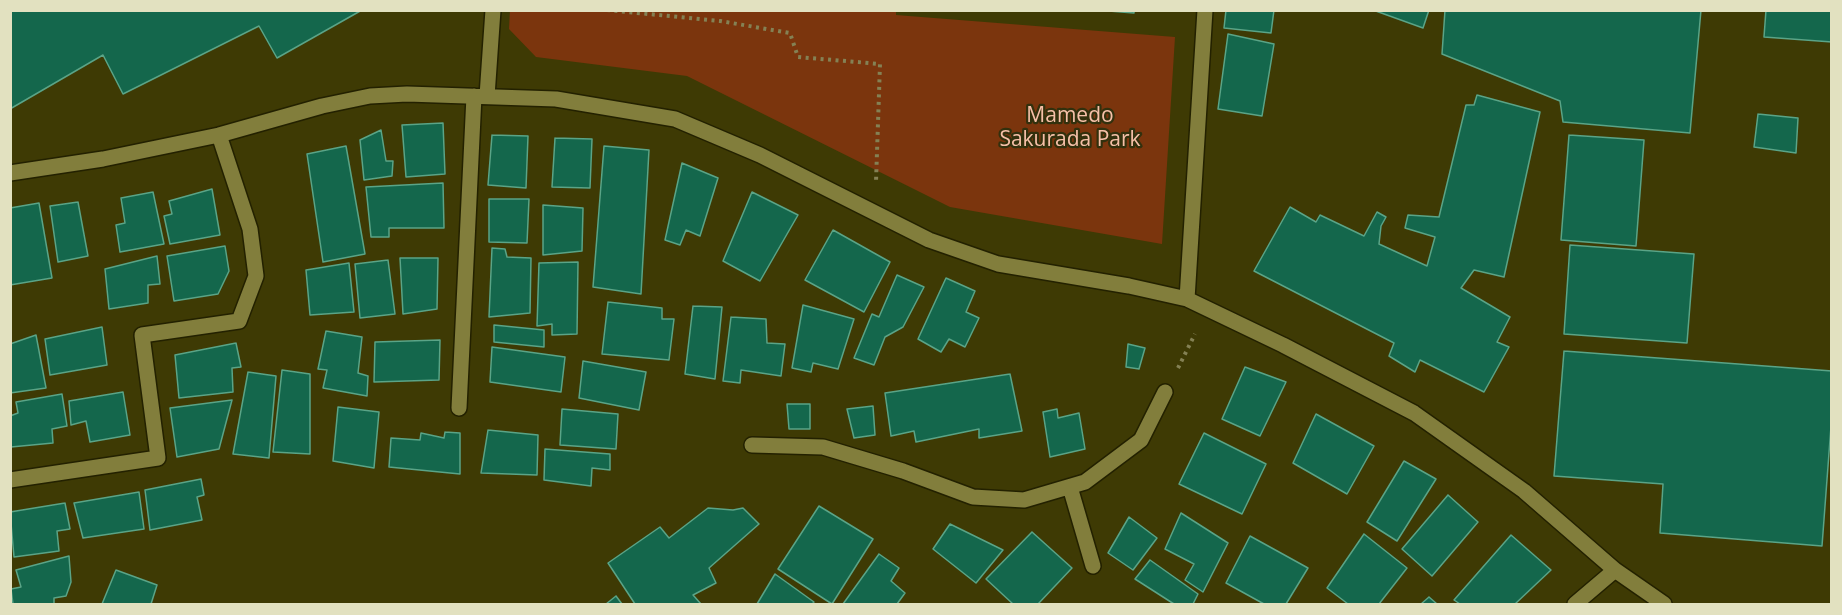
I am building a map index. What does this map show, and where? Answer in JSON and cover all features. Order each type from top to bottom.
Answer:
[{"type":"street","points":[[459,408],[481,96],[493,10]]},
{"type":"street","points":[[1187,299],[1205,10]]},
{"type":"street","points":[[10,173],[103,159],[219,135],[322,106],[370,96],[407,94],[556,99],[675,119],[760,155],[929,240],[998,264],[1130,286],[1187,299],[1283,345],[1414,413],[1524,491],[1615,570],[1664,604]]},
{"type":"street","points":[[10,480],[158,458],[142,335],[238,321],[256,276],[250,229],[219,135]]},
{"type":"street","points":[[752,445],[823,447],[903,471],[973,497],[1024,500],[1085,482],[1141,440],[1165,392]]},
{"type":"street","points":[[1070,487],[1093,566]]},
{"type":"street","points":[[1575,604],[1615,570]]},
{"type":"path","points":[[607,10],[720,21],[790,33],[798,57],[880,64],[874,212]]},
{"type":"path","points":[[1165,392],[1207,310]]},
{"type":"green space","name":"Mamedo Sakurada Park","points":[[510,10],[896,11],[896,15],[1175,37],[1162,244],[950,207],[687,76],[536,57],[509,29]]},
{"type":"building","points":[[10,10],[362,10],[277,58],[259,26],[123,94],[103,55],[10,109]]},
{"type":"building","points":[[1096,10],[1134,10],[1134,13]]},
{"type":"building","points":[[1226,10],[1274,10],[1271,33],[1224,28]]},
{"type":"building","points":[[1373,10],[1429,10],[1423,28]]},
{"type":"building","points":[[1445,10],[1701,10],[1690,133],[1563,122],[1560,101],[1442,54]]},
{"type":"building","points":[[1766,10],[1832,10],[1832,42],[1764,37]]},
{"type":"building","points":[[1228,34],[1274,44],[1262,116],[1218,109]]},
{"type":"building","points":[[1477,95],[1540,112],[1504,277],[1474,270],[1461,288],[1510,317],[1497,342],[1509,347],[1484,392],[1420,360],[1415,372],[1389,356],[1394,343],[1254,271],[1290,207],[1316,222],[1320,215],[1364,236],[1377,212],[1386,217],[1381,226],[1379,244],[1427,266],[1435,237],[1405,228],[1408,215],[1439,217],[1466,105],[1474,105]]},
{"type":"building","points":[[1758,114],[1798,118],[1796,153],[1754,147]]},
{"type":"building","points":[[443,123],[445,174],[406,177],[402,125]]},
{"type":"building","points":[[381,130],[386,161],[393,161],[392,176],[364,180],[360,140]]},
{"type":"building","points":[[492,135],[528,136],[526,188],[488,185]]},
{"type":"building","points":[[1569,135],[1644,140],[1636,246],[1561,240]]},
{"type":"building","points":[[555,138],[592,139],[590,188],[552,187]]},
{"type":"building","points":[[346,146],[365,254],[323,262],[307,154]]},
{"type":"building","points":[[604,146],[649,150],[641,294],[593,287]]},
{"type":"building","points":[[682,163],[718,178],[700,236],[686,230],[680,245],[665,240]]},
{"type":"building","points":[[443,183],[444,228],[389,228],[389,237],[371,237],[366,187]]},
{"type":"building","points":[[212,189],[220,235],[170,244],[164,216],[172,214],[169,201]]},
{"type":"building","points":[[153,192],[164,244],[120,252],[116,225],[125,223],[121,198]]},
{"type":"building","points":[[752,192],[798,215],[760,281],[723,261]]},
{"type":"building","points":[[489,199],[529,199],[527,243],[489,242]]},
{"type":"building","points":[[78,202],[88,256],[58,262],[50,206]]},
{"type":"building","points":[[39,203],[52,278],[10,285],[10,208]]},
{"type":"building","points":[[543,205],[583,208],[582,251],[543,255]]},
{"type":"building","points":[[833,230],[890,262],[864,312],[805,280]]},
{"type":"building","points":[[1570,245],[1694,254],[1687,343],[1564,334]]},
{"type":"building","points":[[225,246],[229,271],[218,294],[174,301],[167,256]]},
{"type":"building","points":[[492,248],[505,249],[507,257],[531,258],[530,313],[489,317]]},
{"type":"building","points":[[157,256],[160,284],[148,285],[148,303],[109,309],[105,269]]},
{"type":"building","points":[[400,258],[438,258],[437,309],[403,314]]},
{"type":"building","points":[[388,260],[395,314],[360,318],[355,264]]},
{"type":"building","points":[[578,262],[577,334],[552,335],[552,324],[537,326],[539,263]]},
{"type":"building","points":[[349,263],[354,312],[310,315],[306,270]]},
{"type":"building","points":[[897,275],[924,287],[903,327],[885,337],[874,365],[854,358],[872,314],[879,317]]},
{"type":"building","points":[[946,278],[975,291],[966,312],[979,318],[965,347],[949,339],[941,352],[918,339]]},
{"type":"building","points":[[608,302],[662,308],[662,319],[674,319],[669,360],[602,354]]},
{"type":"building","points":[[803,305],[854,319],[838,369],[813,363],[811,372],[792,368]]},
{"type":"building","points":[[693,306],[722,307],[715,379],[685,374]]},
{"type":"building","points":[[731,317],[766,319],[767,343],[785,344],[781,376],[741,370],[740,383],[723,381]]},
{"type":"building","points":[[494,325],[544,330],[544,347],[494,342]]},
{"type":"building","points":[[102,327],[107,365],[50,375],[45,339]]},
{"type":"building","points":[[326,331],[362,337],[358,373],[368,376],[367,396],[323,388],[327,370],[318,369]]},
{"type":"building","points":[[36,335],[46,388],[10,393],[10,344]]},
{"type":"building","points":[[440,340],[439,380],[374,382],[375,342]]},
{"type":"building","points":[[236,343],[241,367],[232,368],[233,392],[179,398],[175,355]]},
{"type":"building","points":[[1128,344],[1145,348],[1139,369],[1126,367]]},
{"type":"building","points":[[492,347],[565,357],[561,392],[490,382]]},
{"type":"building","points":[[1564,351],[1832,371],[1832,413],[1822,546],[1660,533],[1663,484],[1554,476]]},
{"type":"building","points":[[583,361],[646,372],[639,410],[579,398]]},
{"type":"building","points":[[1245,367],[1286,382],[1260,436],[1222,419]]},
{"type":"building","points":[[282,370],[310,374],[310,454],[273,452]]},
{"type":"building","points":[[248,372],[276,376],[269,458],[233,454]]},
{"type":"building","points":[[1010,374],[1022,431],[979,438],[979,429],[916,442],[914,431],[891,436],[885,393]]},
{"type":"building","points":[[123,392],[130,435],[90,442],[86,421],[71,425],[69,401]]},
{"type":"building","points":[[62,394],[67,426],[52,429],[53,443],[11,447],[10,416],[18,413],[16,402]]},
{"type":"building","points":[[232,400],[219,449],[177,457],[170,408]]},
{"type":"building","points":[[787,404],[810,404],[810,429],[789,429]]},
{"type":"building","points":[[873,406],[875,435],[854,438],[847,409]]},
{"type":"building","points":[[338,407],[379,412],[374,468],[333,461]]},
{"type":"building","points":[[562,409],[618,414],[616,449],[560,445]]},
{"type":"building","points":[[1057,409],[1058,418],[1079,413],[1085,449],[1050,457],[1043,412]]},
{"type":"building","points":[[1316,414],[1374,446],[1347,494],[1293,463]]},
{"type":"building","points":[[488,430],[538,435],[537,475],[481,473]]},
{"type":"building","points":[[445,432],[460,433],[460,474],[389,467],[391,438],[420,440],[421,433],[444,438]]},
{"type":"building","points":[[1204,433],[1266,464],[1242,514],[1179,484]]},
{"type":"building","points":[[545,449],[610,454],[610,470],[592,468],[591,486],[544,480]]},
{"type":"building","points":[[1404,461],[1436,479],[1397,541],[1367,522]]},
{"type":"building","points":[[201,479],[204,495],[197,497],[202,520],[150,530],[145,490]]},
{"type":"building","points":[[139,492],[144,529],[83,538],[74,503]]},
{"type":"building","points":[[1448,495],[1478,522],[1432,576],[1402,549]]},
{"type":"building","points":[[65,503],[70,529],[57,531],[59,551],[14,557],[10,512]]},
{"type":"building","points":[[819,506],[873,539],[832,604],[778,569]]},
{"type":"building","points":[[708,508],[733,510],[743,508],[759,524],[709,568],[716,583],[693,595],[701,604],[635,604],[608,563],[660,527],[669,538]]},
{"type":"building","points":[[1181,513],[1228,543],[1203,592],[1185,580],[1194,564],[1165,549]]},
{"type":"building","points":[[1129,517],[1157,538],[1133,570],[1108,553]]},
{"type":"building","points":[[950,524],[1003,550],[976,583],[933,549]]},
{"type":"building","points":[[1032,532],[1072,568],[1038,604],[1013,604],[986,579]]},
{"type":"building","points":[[1364,534],[1407,568],[1379,604],[1348,604],[1327,588]]},
{"type":"building","points":[[1511,535],[1551,570],[1515,604],[1460,604],[1454,600]]},
{"type":"building","points":[[1250,536],[1308,568],[1286,604],[1264,604],[1226,583]]},
{"type":"building","points":[[879,554],[899,568],[891,581],[905,593],[897,604],[843,604]]},
{"type":"building","points":[[69,556],[71,582],[66,596],[54,598],[54,604],[13,604],[11,589],[21,587],[16,570]]},
{"type":"building","points":[[1150,560],[1198,594],[1193,604],[1174,604],[1135,579]]},
{"type":"building","points":[[116,570],[157,585],[151,604],[102,604]]},
{"type":"building","points":[[775,574],[814,602],[812,604],[757,604]]},
{"type":"building","points":[[616,596],[622,604],[606,604]]},
{"type":"building","points":[[1429,597],[1437,604],[1421,604]]}]
